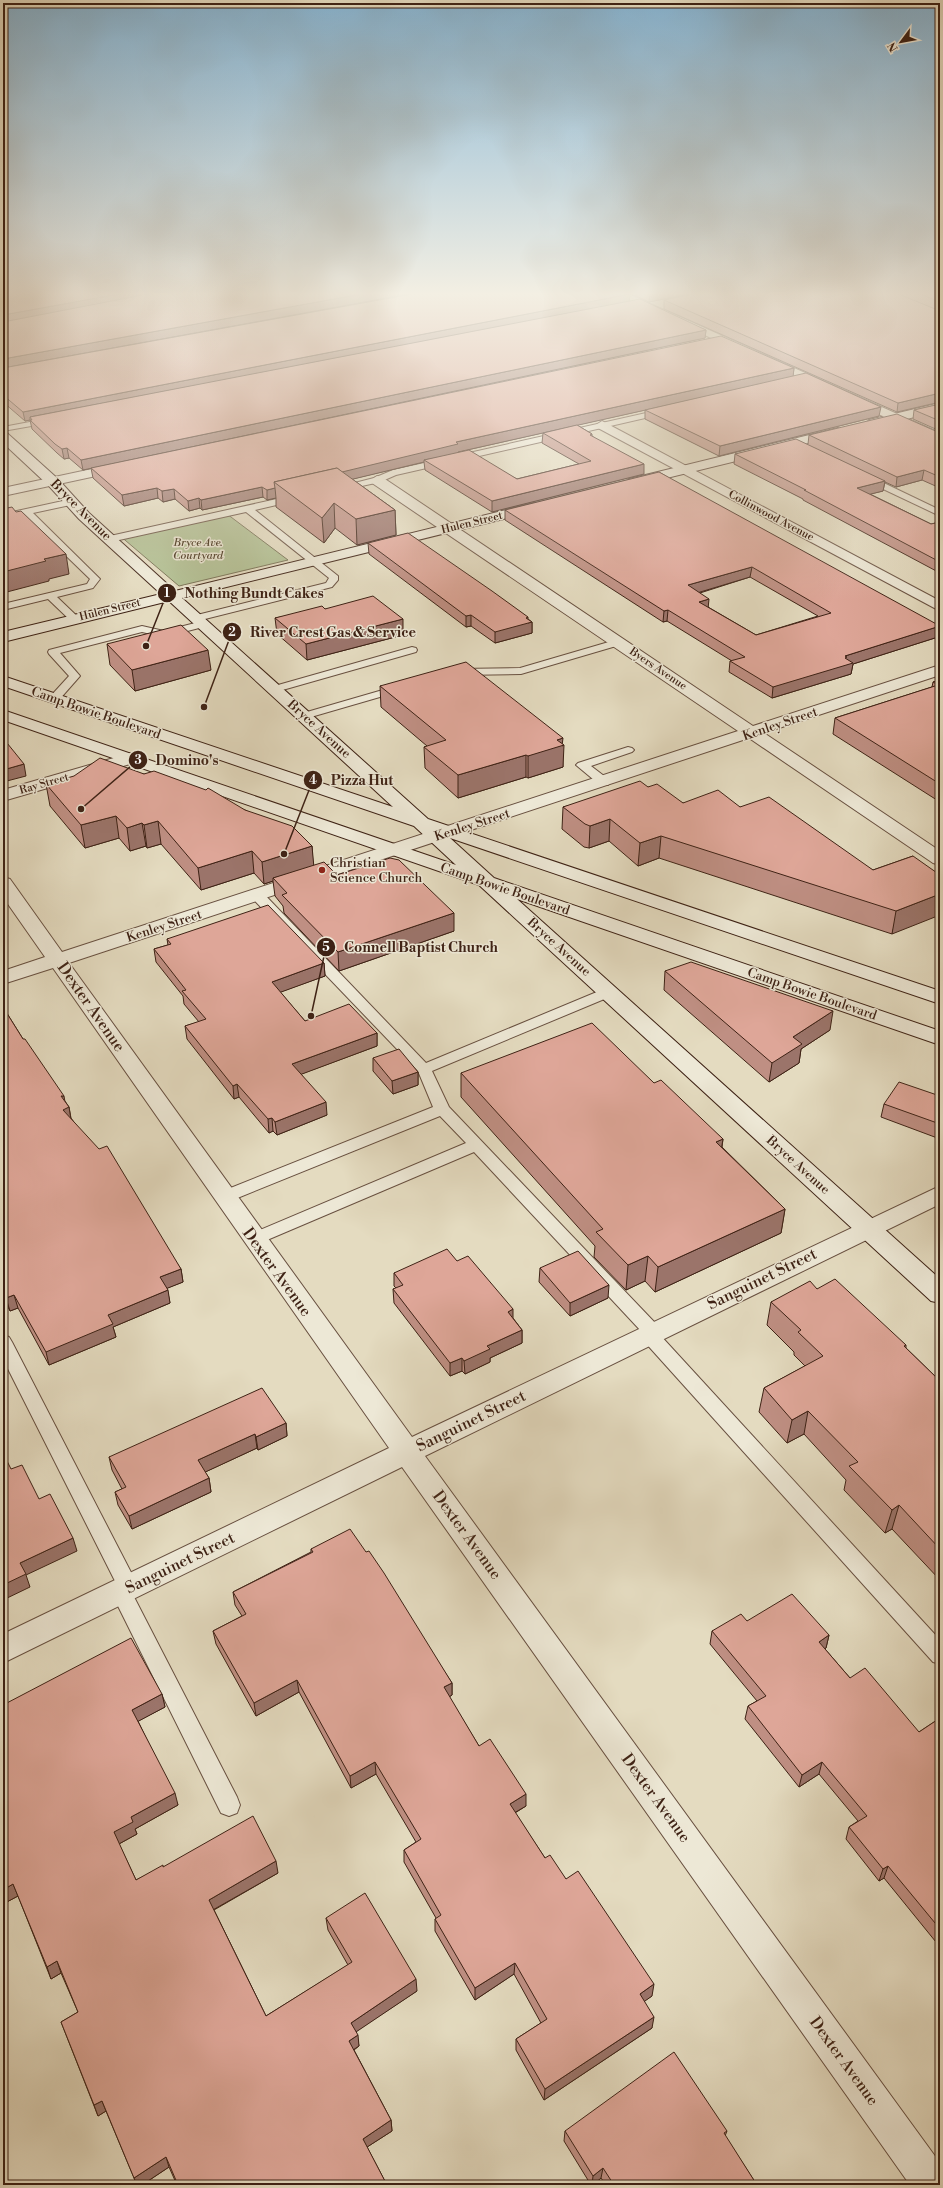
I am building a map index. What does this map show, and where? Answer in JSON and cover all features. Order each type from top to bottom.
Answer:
[{"type":"street","points":[[844,395],[940,438]]},
{"type":"street","points":[[864,426],[940,407]]},
{"type":"street","name":"Collinwood Avenue","points":[[602,425],[940,607]]},
{"type":"street","points":[[624,485],[848,430]]},
{"type":"street","name":"Bryce Avenue","points":[[3,436],[53,482],[110,539],[304,716],[437,831],[486,882],[609,992],[940,1294]]},
{"type":"street","points":[[3,492],[131,465]]},
{"type":"street","name":"Byers Avenue","points":[[377,480],[940,859]]},
{"type":"street","name":"Hulen Street","points":[[3,637],[548,504]]},
{"type":"street","name":"Kenley Street","points":[[3,978],[258,896],[393,850],[437,831],[604,782],[940,670]]},
{"type":"street","name":"Camp Bowie Boulevard","points":[[3,681],[437,831],[940,998]]},
{"type":"street","name":"Camp Bowie Boulevard","points":[[3,715],[940,1038]]},
{"type":"street","name":"Ray Street","points":[[3,796],[131,758]]},
{"type":"street","name":"Dexter Avenue","points":[[3,883],[224,1197],[933,2185]]},
{"type":"street","name":"Sanguinet Street","points":[[3,1649],[651,1333],[940,1194]]},
{"type":"lane","points":[[330,490],[377,480],[393,473],[670,409]]},
{"type":"lane","points":[[3,429],[63,418]]},
{"type":"lane","points":[[794,443],[808,449]]},
{"type":"lane","points":[[857,473],[940,513]]},
{"type":"lane","points":[[110,539],[308,495]]},
{"type":"lane","points":[[3,517],[72,502]]},
{"type":"lane","points":[[54,698],[75,676],[53,652],[142,629],[164,634],[200,621],[329,585],[335,578],[248,509]]},
{"type":"lane","points":[[3,607],[90,586],[95,579],[26,512]]},
{"type":"lane","points":[[50,596],[75,619]]},
{"type":"lane","points":[[445,675],[453,672],[521,671],[619,642]]},
{"type":"lane","points":[[275,689],[412,650]]},
{"type":"lane","points":[[304,716],[408,686]]},
{"type":"lane","points":[[604,782],[582,765],[628,750]]},
{"type":"lane","points":[[258,896],[424,1069],[442,1109],[651,1333],[940,1656]]},
{"type":"lane","points":[[424,1069],[609,992]]},
{"type":"lane","points":[[224,1197],[442,1109]]},
{"type":"lane","points":[[254,1239],[476,1145]]},
{"type":"lane","points":[[3,1342],[229,1805]]},
{"type":"green space","name":"Bryce Ave. Courtyard","points":[[223,511],[288,560],[179,586],[119,535]]},
{"type":"building","points":[[3,395],[110,395],[23,412]]},
{"type":"building","points":[[143,395],[393,395],[81,460],[67,448],[62,449],[55,444],[30,420],[32,420],[30,417]]},
{"type":"building","points":[[439,395],[670,395],[456,442],[458,444],[342,472],[337,468],[274,482],[275,488],[267,490],[262,487],[201,500],[199,498],[188,501],[174,489],[162,491],[157,488],[122,495],[91,468]]},
{"type":"building","points":[[710,395],[855,395],[881,407],[720,446],[645,410]]},
{"type":"building","points":[[880,395],[931,395],[898,403]]},
{"type":"building","points":[[940,404],[940,421],[914,410]]},
{"type":"building","points":[[897,414],[940,433],[940,477],[924,470],[897,477],[809,435]]},
{"type":"building","points":[[577,425],[592,434],[590,435],[644,464],[492,501],[424,460],[469,450],[517,479],[591,461],[543,433]]},
{"type":"building","points":[[796,439],[885,481],[857,488],[931,524],[940,522],[940,562],[804,490],[806,490],[735,454]]},
{"type":"building","points":[[337,468],[395,510],[356,519],[334,503],[322,518],[274,482]]},
{"type":"building","points":[[659,472],[940,626],[845,656],[847,657],[845,658],[853,663],[773,687],[730,661],[745,657],[668,610],[664,611],[505,510]],"holes":[[[752,567],[831,613],[756,635],[699,602],[709,599],[688,585]]]},
{"type":"building","points":[[12,507],[16,512],[21,511],[66,554],[44,559],[46,561],[3,572],[3,509]]},
{"type":"building","points":[[408,533],[492,591],[528,617],[526,618],[532,622],[495,632],[471,615],[466,616],[368,543]]},
{"type":"building","points":[[373,596],[403,619],[306,644],[275,618],[322,606],[325,609]]},
{"type":"building","points":[[181,625],[208,650],[132,670],[107,644]]},
{"type":"building","points":[[466,662],[563,738],[557,740],[564,745],[458,775],[424,747],[446,740],[380,686]]},
{"type":"building","points":[[940,680],[940,784],[835,718],[938,685],[933,682]]},
{"type":"building","points":[[3,738],[24,764],[3,770]]},
{"type":"building","points":[[100,758],[144,774],[154,771],[206,790],[208,788],[245,810],[292,826],[312,846],[262,862],[252,851],[198,868],[158,821],[144,825],[142,823],[127,828],[116,816],[81,825],[46,784],[74,776]]},
{"type":"building","points":[[640,781],[648,787],[657,784],[683,803],[718,790],[740,807],[769,797],[873,870],[913,856],[940,875],[940,894],[896,911],[661,836],[640,843],[610,819],[590,826],[585,824],[563,807]]},
{"type":"building","points":[[390,858],[399,860],[454,913],[338,952],[282,895],[287,893],[273,878],[324,862],[337,875]]},
{"type":"building","points":[[268,905],[324,963],[272,982],[305,1021],[349,1004],[377,1033],[292,1064],[326,1102],[275,1122],[272,1118],[268,1119],[237,1084],[233,1086],[185,1026],[206,1019],[182,991],[186,990],[154,949],[171,944],[167,939]]},
{"type":"building","points":[[691,962],[833,1011],[793,1037],[802,1044],[772,1063],[665,971]]},
{"type":"building","points":[[3,1007],[23,1039],[25,1039],[64,1096],[61,1096],[69,1107],[63,1110],[99,1149],[107,1146],[181,1269],[160,1277],[168,1290],[108,1315],[113,1324],[46,1352],[14,1295],[6,1298],[3,1291]]},
{"type":"building","points":[[592,1023],[654,1083],[661,1080],[723,1139],[716,1142],[785,1209],[658,1267],[648,1256],[628,1265],[596,1232],[603,1229],[461,1073]]},
{"type":"building","points":[[399,1049],[418,1072],[392,1081],[373,1058]]},
{"type":"building","points":[[899,1082],[940,1096],[940,1124],[884,1104]]},
{"type":"building","points":[[447,1249],[457,1261],[468,1256],[513,1309],[508,1312],[522,1330],[487,1346],[490,1349],[464,1361],[462,1358],[450,1363],[393,1289],[403,1285],[394,1273]]},
{"type":"building","points":[[578,1251],[609,1285],[570,1303],[540,1268]]},
{"type":"building","points":[[835,1279],[906,1345],[904,1346],[940,1381],[940,1549],[899,1505],[892,1510],[849,1466],[858,1462],[808,1411],[792,1420],[764,1388],[823,1356],[798,1332],[801,1330],[771,1302],[810,1281],[817,1289]]},
{"type":"building","points":[[262,1388],[286,1423],[256,1437],[255,1434],[198,1460],[209,1478],[129,1516],[115,1492],[126,1487],[109,1457]]},
{"type":"building","points":[[3,1453],[11,1469],[22,1465],[39,1499],[50,1494],[73,1538],[20,1563],[26,1574],[3,1585]]},
{"type":"building","points":[[350,1529],[366,1552],[369,1551],[384,1573],[452,1683],[444,1687],[479,1746],[490,1739],[526,1794],[510,1804],[545,1858],[550,1855],[566,1879],[578,1871],[654,1984],[640,1994],[654,2017],[545,2089],[516,2039],[547,2019],[515,1963],[475,1988],[435,1919],[441,1915],[404,1850],[421,1839],[375,1762],[350,1776],[297,1680],[254,1703],[213,1631],[246,1614],[233,1592],[313,1552],[311,1549]]},
{"type":"building","points":[[792,1594],[829,1635],[819,1642],[850,1678],[865,1668],[919,1732],[940,1718],[940,1929],[888,1866],[883,1869],[849,1827],[867,1816],[822,1762],[802,1775],[748,1706],[766,1696],[712,1631],[741,1614],[747,1621]]},
{"type":"building","points":[[131,1638],[162,1694],[132,1710],[175,1793],[131,1817],[133,1822],[114,1832],[136,1880],[163,1865],[163,1867],[253,1816],[276,1861],[209,1900],[266,2016],[352,1962],[326,1918],[365,1893],[416,1979],[351,2023],[358,2035],[349,2041],[391,2120],[363,2139],[387,2185],[178,2185],[166,2157],[134,2178],[102,2101],[94,2105],[61,2022],[78,2012],[57,1961],[47,1967],[13,1884],[3,1890],[3,1705]]},
{"type":"building","points":[[674,2052],[727,2131],[724,2133],[757,2185],[614,2185],[603,2168],[593,2176],[565,2131]]},
{"type":"place","name":"Nothing Bundt Cakes","points":[[146,646]]},
{"type":"place","name":"River Crest Gas & Service","points":[[204,707]]},
{"type":"place","name":"Domino's","points":[[81,809]]},
{"type":"place","name":"Pizza Hut","points":[[284,854]]},
{"type":"place","name":"Christian Science Church","points":[[322,870]]},
{"type":"place","name":"Connell Baptist Church","points":[[311,1016]]}]
